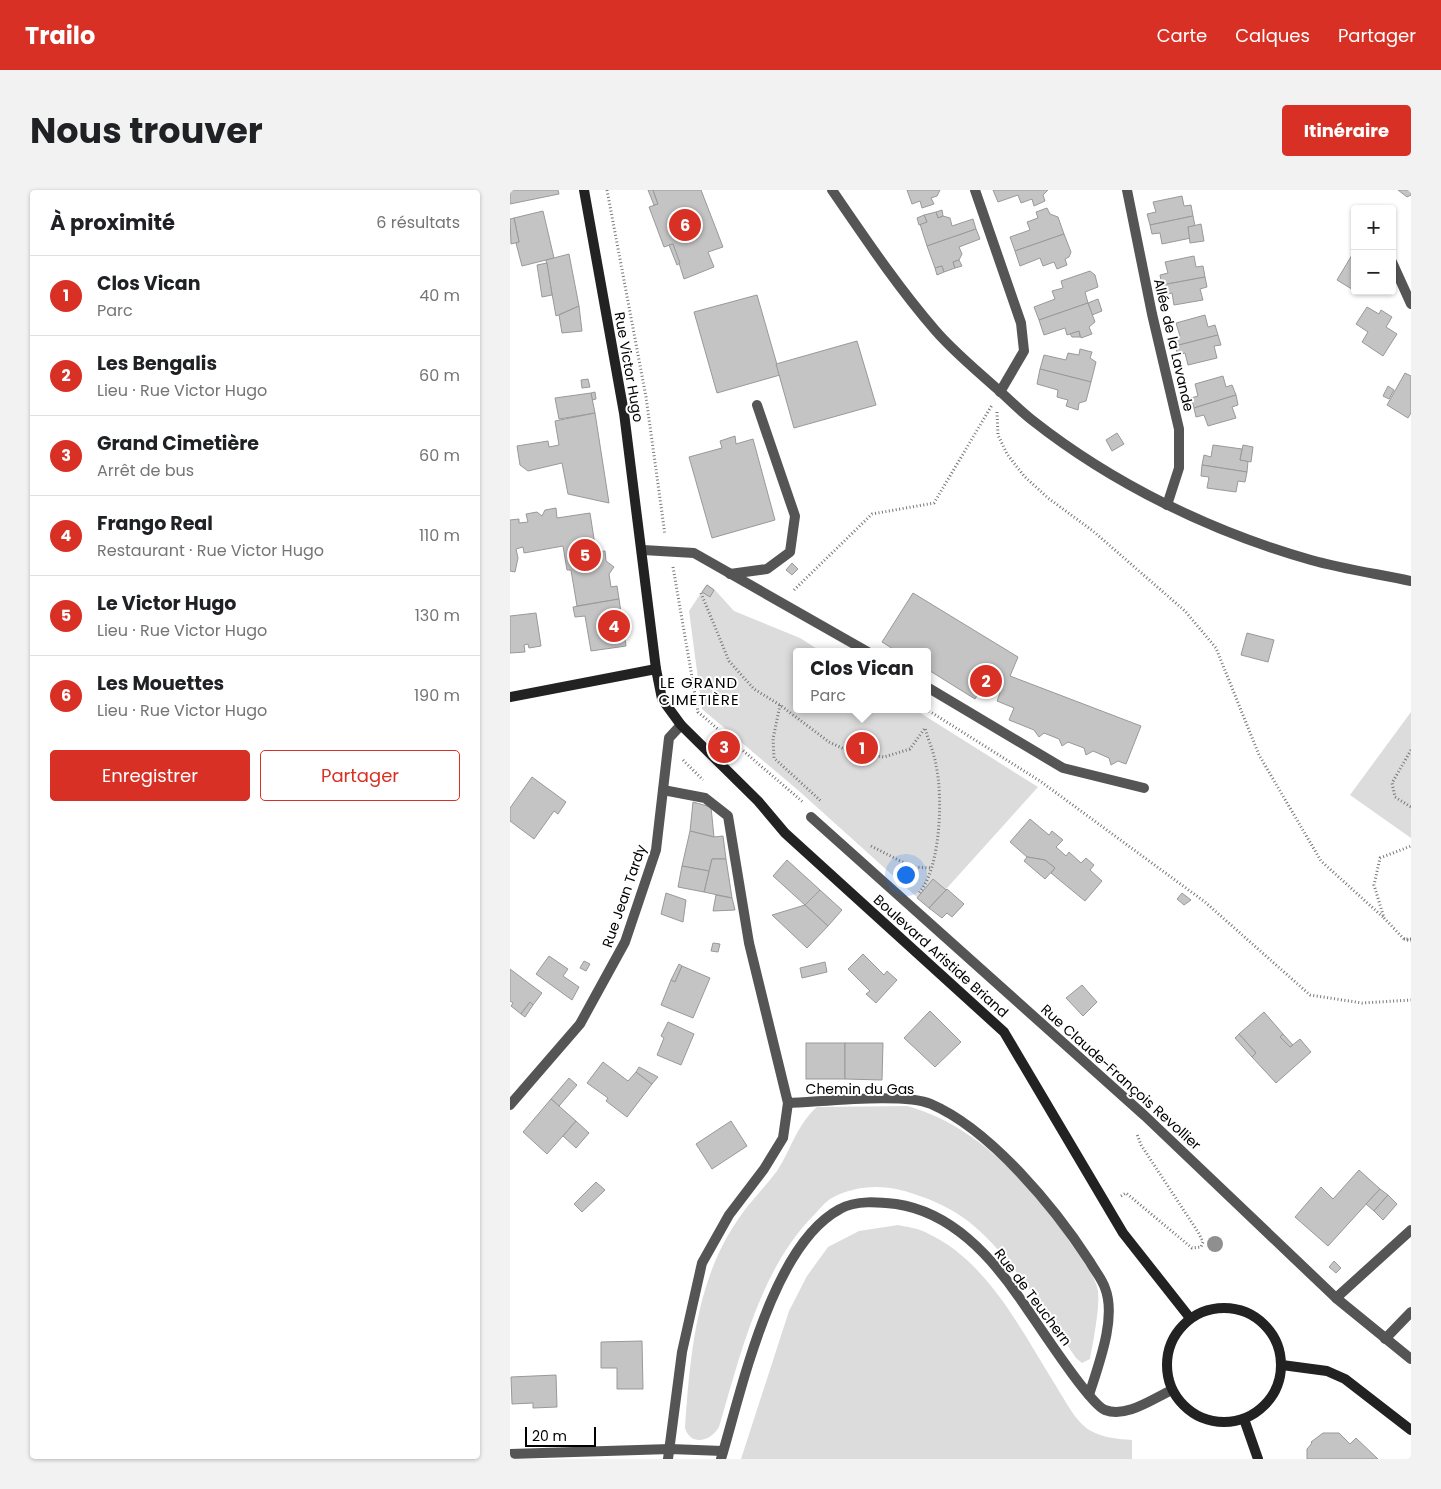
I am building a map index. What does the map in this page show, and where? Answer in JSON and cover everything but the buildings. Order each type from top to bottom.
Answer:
[{"type":"main road","name":"Rue Victor Hugo","points":[[584,190],[624,413],[643,550],[656,669],[662,699],[681,725]]},
{"type":"main road","points":[[510,697],[656,669]]},
{"type":"main road","name":"Boulevard Aristide Briand","points":[[681,725],[758,801],[785,833],[1004,1032],[1124,1233],[1190,1318]]},
{"type":"main road","points":[[1224,1307],[1242,1310],[1258,1318],[1271,1331],[1279,1347],[1282,1365],[1279,1382],[1271,1398],[1260,1410],[1244,1419],[1228,1422],[1211,1421],[1195,1415],[1181,1404],[1172,1390],[1167,1375],[1166,1359],[1170,1343],[1178,1329],[1190,1318],[1206,1310],[1224,1307]]},
{"type":"main road","points":[[1282,1365],[1327,1372],[1345,1379],[1411,1430]]},
{"type":"main road","points":[[1244,1419],[1258,1459]]},
{"type":"street","points":[[832,190],[893,278],[936,331],[1000,392],[1046,430],[1116,476],[1167,505],[1255,541],[1312,560],[1411,581]]},
{"type":"street","points":[[975,190],[1021,323],[1024,351],[1000,392]]},
{"type":"street","name":"Allée de la Lavande","points":[[1126,190],[1179,429],[1179,468],[1167,505]]},
{"type":"street","points":[[1396,271],[1411,304]]},
{"type":"street","points":[[730,574],[766,569],[790,552],[795,516],[757,406]]},
{"type":"street","points":[[643,550],[694,553],[861,648]]},
{"type":"street","points":[[931,689],[1063,768],[1144,788]]},
{"type":"street","name":"Rue Jean Tardy","points":[[510,1105],[580,1024],[625,942],[656,850],[669,738],[681,725]]},
{"type":"street","name":"Chemin du Gas","points":[[663,790],[705,798],[728,816],[749,943],[788,1103],[907,1099],[930,1104],[987,1142],[1027,1180],[1077,1242],[1106,1289],[1108,1306],[1107,1328],[1089,1395]]},
{"type":"street","name":"Rue Claude-François Revollier","points":[[810,813],[1145,1116],[1336,1298],[1411,1359]]},
{"type":"street","points":[[669,1454],[682,1352],[702,1263],[729,1215],[764,1169],[782,1138],[788,1103]]},
{"type":"street","name":"Rue de Teuchern","points":[[722,1455],[767,1306],[783,1275],[814,1231],[840,1208],[854,1204],[878,1202],[909,1206],[938,1218],[968,1237],[1019,1298],[1089,1395],[1103,1410],[1119,1413],[1172,1390]]},
{"type":"street","points":[[1336,1298],[1411,1230]]},
{"type":"street","points":[[1385,1339],[1411,1312]]},
{"type":"street","points":[[510,1454],[722,1455]]},
{"type":"path","points":[[608,190],[646,397],[665,537]]},
{"type":"path","points":[[782,602],[872,514],[934,503],[1000,392]]},
{"type":"path","points":[[1000,392],[997,411],[998,435],[1007,454],[1024,476],[1048,498],[1093,531],[1185,611],[1216,648],[1259,755],[1321,861],[1384,918],[1404,939],[1411,940]]},
{"type":"path","points":[[674,572],[698,712],[763,766],[810,813]]},
{"type":"path","points":[[701,593],[729,660],[754,689],[780,705],[829,742],[855,754],[884,757],[910,749],[925,728],[937,766],[939,803],[936,850],[926,885]]},
{"type":"path","points":[[780,705],[773,739],[774,758],[825,805]]},
{"type":"path","points":[[931,712],[1040,781],[1205,902],[1310,995],[1362,1004],[1411,1000]]},
{"type":"path","points":[[1411,750],[1392,783],[1395,797],[1411,807]]},
{"type":"path","points":[[869,845],[912,867],[932,868]]},
{"type":"path","points":[[1384,918],[1374,886],[1380,858],[1411,846]]},
{"type":"path","points":[[1106,1203],[1126,1193],[1192,1248],[1200,1247],[1203,1242],[1141,1145],[1136,1130],[1145,1116]]},
{"type":"shaded area","points":[[707,584],[734,611],[800,638],[816,648],[793,648],[793,713],[920,713],[1038,787],[929,908],[799,791],[702,709],[689,611]]},
{"type":"shaded area","points":[[1411,712],[1411,838],[1350,795]]},
{"type":"shaded area","points":[[907,1106],[933,1115],[958,1128],[982,1144],[1024,1184],[1060,1228],[1089,1271],[1098,1291],[1097,1315],[1090,1359],[1082,1363],[1076,1358],[1012,1267],[983,1234],[968,1221],[942,1205],[921,1196],[893,1188],[861,1188],[830,1199],[795,1237],[779,1261],[754,1315],[719,1427],[711,1436],[701,1440],[692,1438],[685,1428],[693,1346],[698,1319],[704,1292],[713,1266],[739,1218],[777,1171],[804,1121],[817,1107]]},
{"type":"shaded area","points":[[898,1225],[927,1233],[949,1245],[986,1279],[1016,1321],[1080,1423],[1101,1435],[1132,1440],[1132,1459],[741,1459],[789,1311],[807,1276],[828,1247],[859,1231]]},
{"type":"place","name":"Les Mouettes","points":[[685,225]]},
{"type":"place","name":"Le Victor Hugo","points":[[585,555]]},
{"type":"place","name":"Frango Real","points":[[614,626]]},
{"type":"place","name":"Les Bengalis","points":[[986,681]]},
{"type":"place","name":"Grand Cimetière","points":[[724,747]]},
{"type":"place","name":"Clos Vican","points":[[862,748]]},
{"type":"district","name":"LE GRAND CIMETIÈRE","points":[[699,690]]}]
